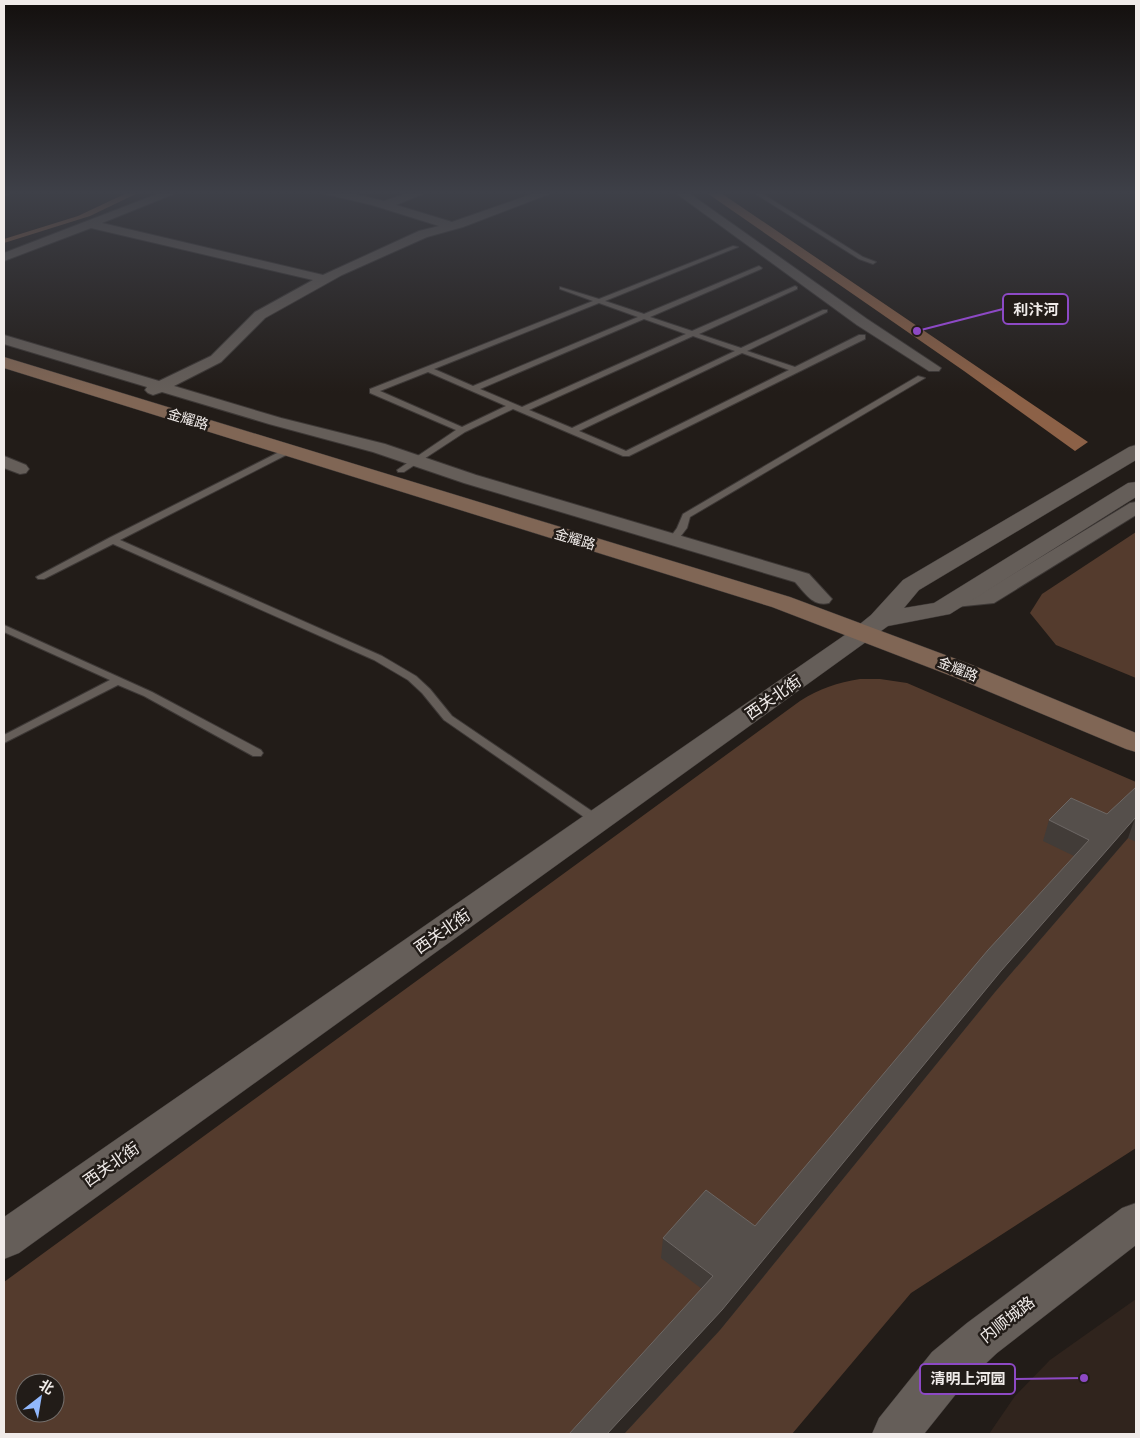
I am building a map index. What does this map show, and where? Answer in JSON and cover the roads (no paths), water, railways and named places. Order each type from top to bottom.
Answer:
[{"type":"main road","name":"金耀路","points":[[4,350],[154,390],[408,465],[779,584],[822,600],[963,671],[1136,743]]},
{"type":"main road","name":"金耀路","points":[[4,362],[781,602],[872,626],[1136,722]]},
{"type":"street","points":[[235,258],[324,279]]},
{"type":"street","points":[[4,339],[154,390],[216,359],[260,315],[324,279],[370,258]]},
{"type":"street","points":[[774,258],[862,322],[934,368]]},
{"type":"street","name":"西关北街","points":[[4,1240],[872,626],[911,585],[1136,451]]},
{"type":"street","points":[[4,461],[20,469]]},
{"type":"street","points":[[408,465],[470,479],[802,578],[822,600]]},
{"type":"street","name":"西关北街","points":[[872,626],[941,609],[1136,488]]},
{"type":"street","points":[[954,601],[987,599],[1136,507]]},
{"type":"street","name":"内顺城路","points":[[895,1434],[948,1368],[982,1338],[1136,1221]]},
{"type":"lane","points":[[462,430],[374,391],[707,258]]},
{"type":"lane","points":[[861,258],[873,262],[873,258]]},
{"type":"lane","points":[[474,389],[759,268]]},
{"type":"lane","points":[[562,288],[796,370]]},
{"type":"lane","points":[[522,410],[795,288]]},
{"type":"lane","points":[[572,431],[825,311]]},
{"type":"lane","points":[[427,369],[626,454],[862,337]]},
{"type":"lane","points":[[674,539],[682,528],[686,516],[921,378]]},
{"type":"lane","points":[[408,465],[462,430],[512,406]]},
{"type":"lane","points":[[41,576],[289,450]]},
{"type":"lane","points":[[112,540],[336,638],[395,668],[412,678],[426,691],[448,718],[598,821]]},
{"type":"lane","points":[[4,628],[120,680],[257,753]]},
{"type":"lane","points":[[4,739],[120,680]]},
{"type":"place","name":"利汴河","points":[[917,331]]},
{"type":"place","name":"清明上河园","points":[[1084,1378]]}]
